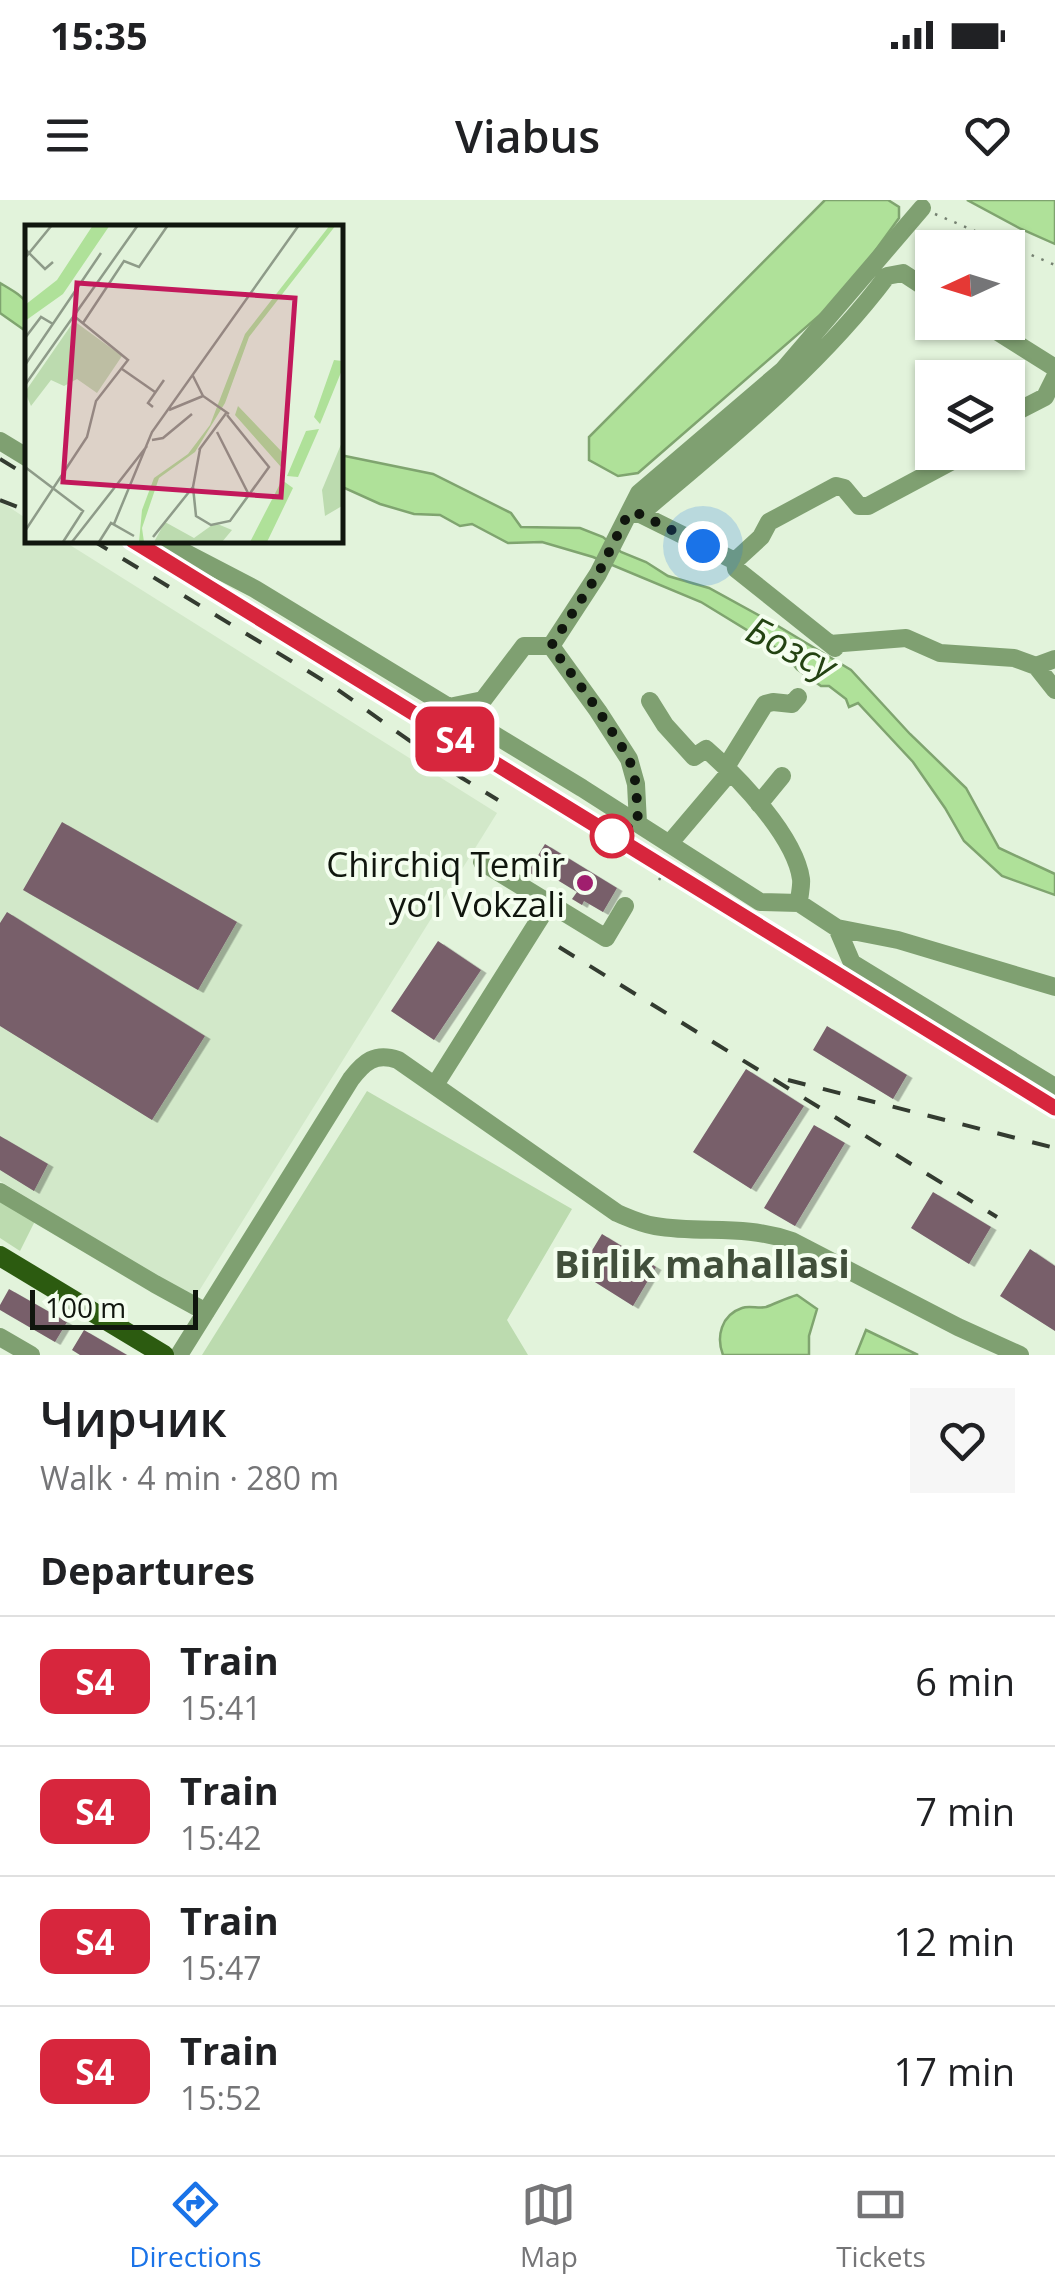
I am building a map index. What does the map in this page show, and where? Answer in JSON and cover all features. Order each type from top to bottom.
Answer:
[{"type":"main road","points":[[0,1256],[164,1355]]},
{"type":"main road","points":[[0,1270],[141,1355]]},
{"type":"street","points":[[634,514],[639,493],[782,370],[922,208]]},
{"type":"street","points":[[551,646],[598,574],[614,538],[634,514],[772,402],[888,276],[903,274],[915,281]]},
{"type":"street","points":[[1011,340],[1055,368]]},
{"type":"street","points":[[1025,407],[1045,397],[1055,377]]},
{"type":"street","points":[[0,441],[25,456]]},
{"type":"street","points":[[735,562],[770,522],[836,486],[844,488],[859,506],[868,506],[936,470]]},
{"type":"street","points":[[634,514],[735,562]]},
{"type":"street","points":[[165,542],[255,589],[760,902],[799,904],[837,928],[898,940],[1055,986]]},
{"type":"street","points":[[735,562],[736,569],[833,646],[906,638],[940,653],[1014,658],[1036,666],[1055,690]]},
{"type":"street","points":[[449,707],[482,700],[524,646],[551,646]]},
{"type":"street","points":[[551,646],[629,758],[636,784],[638,823]]},
{"type":"street","points":[[1036,666],[1055,658]]},
{"type":"street","points":[[674,846],[728,770],[765,704],[792,704],[798,697]]},
{"type":"street","points":[[650,701],[694,757],[706,750],[759,804],[788,844],[800,879],[799,904]]},
{"type":"street","points":[[759,804],[782,776]]},
{"type":"street","points":[[482,862],[606,938],[625,906]]},
{"type":"street","points":[[435,1085],[549,904]]},
{"type":"street","points":[[837,928],[852,963],[1055,1087]]},
{"type":"street","points":[[179,1355],[351,1079],[372,1058],[385,1056],[398,1060],[435,1085],[616,1213],[654,1226],[740,1229],[775,1235],[958,1328],[1020,1355]]},
{"type":"street","points":[[0,1192],[206,1312]]},
{"type":"street","points":[[0,1337],[31,1355]]},
{"type":"path","points":[[922,208],[1055,265]]},
{"type":"path","points":[[798,697],[833,646]]},
{"type":"path","points":[[659,880],[674,846]]},
{"type":"shaded area","points":[[0,501],[25,518],[25,542],[65,542],[497,813],[194,1299],[0,1181]]},
{"type":"shaded area","points":[[367,1091],[572,1209],[507,1320],[528,1355],[202,1355]]},
{"type":"shaded area","points":[[0,1198],[36,1219],[20,1251],[0,1238]]},
{"type":"water","points":[[825,200],[888,200],[899,207],[899,218],[843,295],[638,473],[618,476],[589,460],[589,437]]},
{"type":"water","points":[[967,200],[1055,200],[1055,244]]},
{"type":"water","points":[[0,283],[25,302],[25,331],[0,313]]},
{"type":"water","name":"Бозсу","points":[[342,455],[433,474],[511,513],[521,527],[580,528],[603,537],[621,552],[668,576],[709,588],[773,623],[851,670],[966,788],[999,848],[1055,874],[1055,895],[1002,876],[964,841],[913,762],[858,703],[849,707],[846,699],[797,669],[783,652],[701,602],[593,557],[542,542],[508,543],[472,524],[460,526],[440,515],[414,514],[342,487]]},
{"type":"water","points":[[797,1295],[817,1309],[809,1336],[809,1355],[723,1355],[720,1334],[735,1311],[766,1307]]},
{"type":"water","points":[[866,1330],[918,1355],[856,1355]]},
{"type":"building","points":[[62,822],[237,922],[198,990],[23,890]]},
{"type":"building","name":"Chirchiq Temir yo‘l Vokzali","points":[[545,844],[617,888],[603,912],[572,899],[577,892],[541,870],[537,877],[528,872]]},
{"type":"building","points":[[7,912],[205,1036],[152,1120],[0,1026],[0,923]]},
{"type":"building","points":[[438,941],[481,970],[434,1040],[391,1011]]},
{"type":"building","points":[[827,1026],[907,1075],[893,1099],[813,1050]]},
{"type":"building","points":[[746,1069],[804,1106],[751,1189],[693,1152]]},
{"type":"building","points":[[814,1125],[845,1143],[795,1226],[764,1208]]},
{"type":"building","points":[[0,1136],[48,1164],[34,1191],[0,1170]]},
{"type":"building","points":[[933,1192],[991,1227],[969,1264],[911,1228]]},
{"type":"building","points":[[602,1234],[656,1267],[633,1306],[579,1272]]},
{"type":"building","points":[[1030,1249],[1055,1266],[1055,1331],[1000,1296]]},
{"type":"building","points":[[9,1289],[67,1322],[55,1342],[0,1310]]},
{"type":"building","points":[[84,1330],[127,1355],[80,1355],[72,1350]]},
{"type":"railway","points":[[0,459],[25,474]]},
{"type":"railway","points":[[0,500],[25,510]]},
{"type":"railway","points":[[95,542],[334,687],[498,800]]},
{"type":"railway","points":[[135,542],[1055,1108]]},
{"type":"railway","points":[[559,947],[997,1217]]},
{"type":"railway","points":[[788,1080],[1055,1148]]},
{"type":"train","name":"S4","points":[[135,542],[1055,1108]]},
{"type":"place","name":"Chirchiq Temir yo‘l Vokzali","points":[[585,883]]},
{"type":"district","name":"Birlik mahallasi","points":[[702,1263]]},
{"type":"route","points":[[612,836],[638,823],[636,784],[629,758],[551,646],[598,574],[628,514],[640,514],[703,546]]}]
